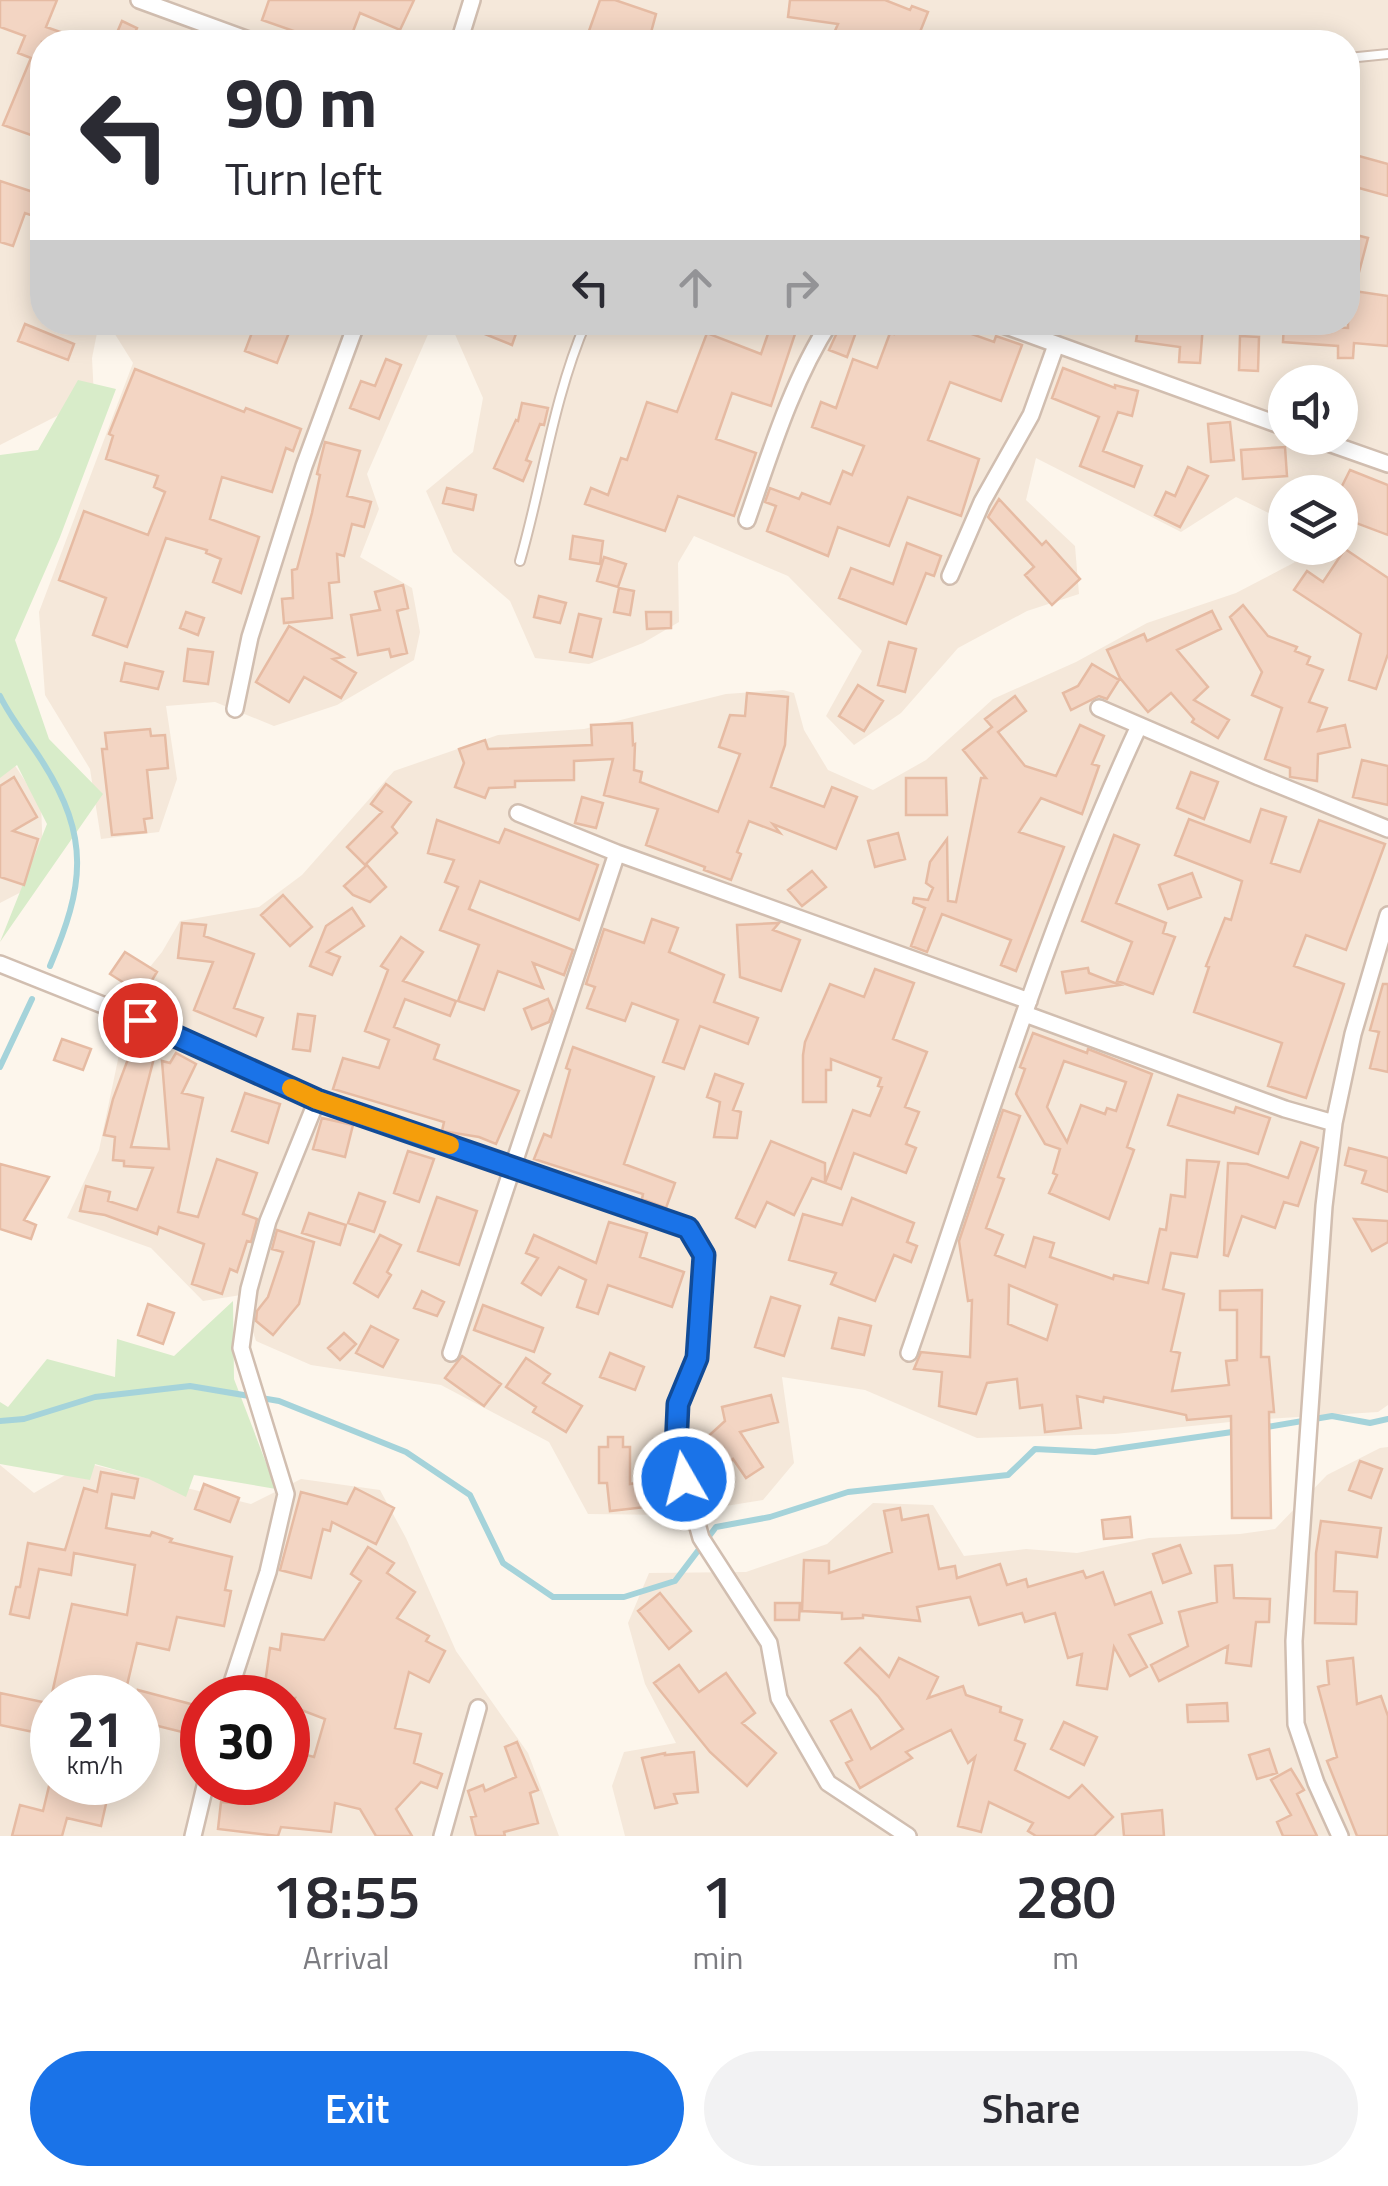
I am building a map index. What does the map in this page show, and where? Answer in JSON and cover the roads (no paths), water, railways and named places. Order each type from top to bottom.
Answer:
[{"type":"street","points":[[140,0],[215,30]]},
{"type":"street","points":[[463,30],[472,0]]},
{"type":"street","points":[[235,709],[250,637],[304,466],[353,335]]},
{"type":"street","points":[[746,520],[822,335]]},
{"type":"street","points":[[1029,335],[1268,421]]},
{"type":"street","points":[[950,576],[982,502],[1031,414],[1056,345]]},
{"type":"street","points":[[1358,453],[1388,464]]},
{"type":"street","points":[[1100,708],[1388,829]]},
{"type":"street","points":[[909,1353],[1096,819],[1140,726]]},
{"type":"street","points":[[518,812],[1268,1103],[1334,1123]]},
{"type":"street","points":[[452,1353],[617,853]]},
{"type":"street","points":[[1340,1836],[1296,1724],[1294,1641],[1324,1206],[1334,1123],[1353,1034],[1388,915]]},
{"type":"street","points":[[0,964],[173,1032],[317,1100],[688,1228],[704,1255],[697,1358],[678,1404],[676,1449],[700,1538],[768,1643],[779,1698],[828,1783],[908,1836]]},
{"type":"street","points":[[234,1675],[268,1572],[286,1494],[241,1348],[249,1289],[268,1220],[317,1100]]},
{"type":"street","points":[[442,1836],[478,1708]]},
{"type":"street","points":[[194,1836],[201,1805]]},
{"type":"lane","points":[[1360,57],[1388,54]]},
{"type":"lane","points":[[520,561],[542,485],[551,425],[582,335]]},
{"type":"waterway","points":[[0,696],[58,789],[75,839],[75,886],[50,966]]},
{"type":"waterway","points":[[0,1067],[32,999]]},
{"type":"waterway","points":[[0,1421],[24,1419],[95,1397],[190,1386],[279,1401],[406,1452],[470,1495],[503,1563],[553,1597],[624,1597],[675,1581],[716,1527],[770,1517],[848,1492],[1008,1475],[1035,1449],[1095,1452],[1239,1431]]},
{"type":"waterway","points":[[1261,1428],[1332,1416],[1370,1423],[1388,1419]]}]
